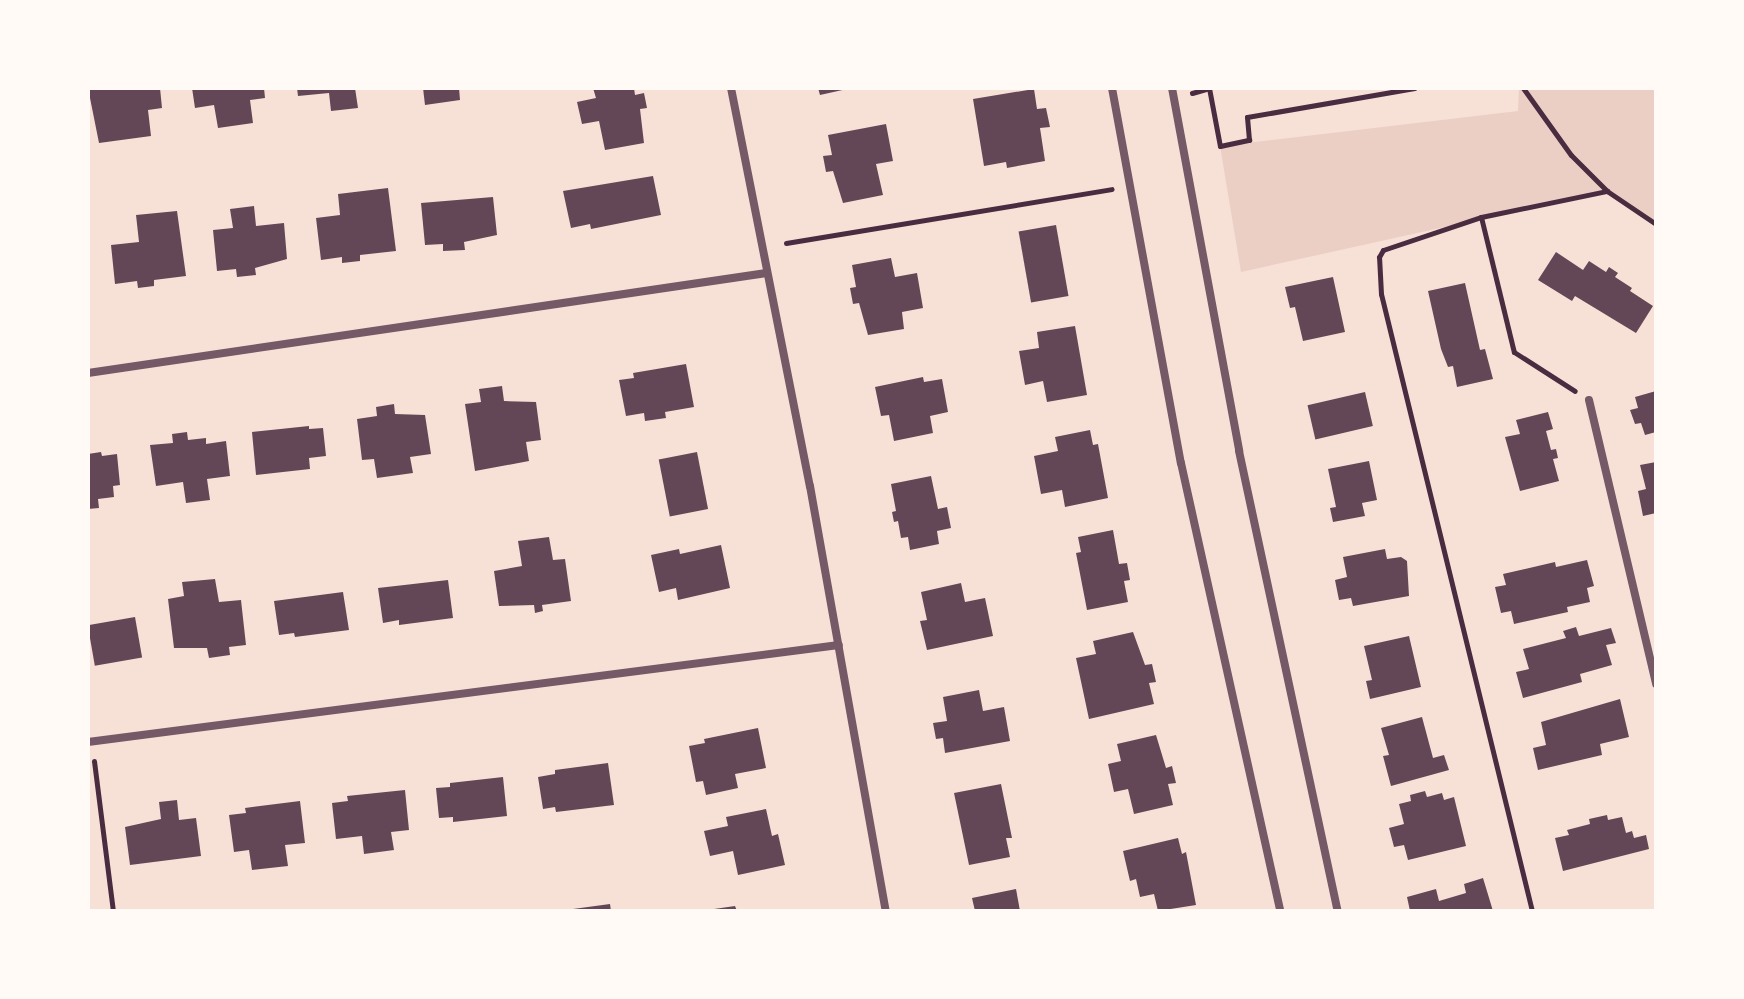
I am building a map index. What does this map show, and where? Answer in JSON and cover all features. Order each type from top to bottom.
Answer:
[{"type":"street","points":[[731,88],[839,645],[886,911]]},
{"type":"street","points":[[1112,88],[1181,463],[1280,911]]},
{"type":"street","points":[[1173,92],[1239,451],[1338,911]]},
{"type":"street","points":[[88,373],[767,273]]},
{"type":"street","points":[[1589,400],[1656,684]]},
{"type":"street","points":[[90,742],[839,645]]},
{"type":"path","points":[[1173,92],[1209,88],[1220,146],[1249,140],[1247,117],[1415,88]]},
{"type":"path","points":[[1523,88],[1571,155],[1607,191],[1656,224]]},
{"type":"path","points":[[786,243],[1129,186]]},
{"type":"path","points":[[1532,911],[1381,294],[1379,257],[1383,250],[1481,217],[1607,191]]},
{"type":"path","points":[[1481,217],[1514,352],[1589,400]]},
{"type":"path","points":[[90,742],[113,911]]},
{"type":"shaded area","points":[[1519,88],[1656,88],[1656,224],[1607,191],[1241,272],[1220,146],[1518,111]]},
{"type":"building","points":[[88,88],[160,88],[162,108],[148,110],[151,136],[99,143]]},
{"type":"building","points":[[192,88],[264,88],[265,98],[250,100],[253,123],[218,128],[214,105],[195,108]]},
{"type":"building","points":[[297,88],[355,88],[358,108],[331,111],[329,93],[298,96]]},
{"type":"building","points":[[423,88],[459,88],[460,100],[425,105]]},
{"type":"building","points":[[593,88],[634,88],[635,95],[644,93],[647,108],[640,109],[644,143],[605,150],[599,121],[582,124],[577,102],[596,98]]},
{"type":"building","points":[[818,88],[847,88],[847,89],[820,95]]},
{"type":"building","points":[[1034,89],[1037,109],[1046,108],[1050,127],[1040,128],[1045,161],[1007,168],[1006,162],[984,166],[973,99]]},
{"type":"building","points":[[886,124],[893,161],[876,164],[883,195],[843,203],[833,171],[826,172],[823,156],[832,155],[828,135]]},
{"type":"building","points":[[653,176],[661,215],[591,229],[590,224],[571,228],[563,191]]},
{"type":"building","points":[[388,188],[396,251],[360,255],[360,261],[342,263],[342,257],[321,260],[316,218],[340,215],[338,194]]},
{"type":"building","points":[[493,197],[497,235],[464,242],[465,250],[443,251],[443,244],[425,245],[421,203]]},
{"type":"building","points":[[254,206],[256,226],[284,223],[287,259],[255,268],[256,275],[237,277],[236,269],[217,271],[213,230],[233,228],[230,209]]},
{"type":"building","points":[[177,211],[186,276],[154,280],[154,286],[138,288],[137,281],[115,284],[111,245],[139,242],[136,215]]},
{"type":"building","points":[[1056,225],[1069,296],[1031,303],[1019,232]]},
{"type":"building","points":[[1556,252],[1583,270],[1589,261],[1606,272],[1609,267],[1618,273],[1615,277],[1632,288],[1630,291],[1653,306],[1636,333],[1575,296],[1572,301],[1538,280]]},
{"type":"building","points":[[891,258],[895,277],[917,273],[923,308],[902,312],[904,329],[868,335],[859,303],[853,304],[850,288],[856,287],[852,265]]},
{"type":"building","points":[[1333,277],[1345,332],[1303,341],[1295,307],[1290,308],[1285,287]]},
{"type":"building","points":[[1465,283],[1480,350],[1485,349],[1493,379],[1457,387],[1453,366],[1448,367],[1441,349],[1428,291]]},
{"type":"building","points":[[1075,326],[1087,395],[1047,402],[1043,381],[1025,385],[1019,351],[1039,348],[1037,332]]},
{"type":"building","points":[[686,364],[694,407],[665,412],[666,418],[645,421],[644,413],[626,416],[619,380],[634,378],[633,373]]},
{"type":"building","points":[[923,377],[924,382],[942,379],[948,412],[930,416],[933,433],[894,441],[889,415],[881,416],[875,387]]},
{"type":"building","points":[[502,386],[504,401],[536,402],[541,440],[526,442],[529,461],[475,471],[465,404],[481,402],[479,389]]},
{"type":"building","points":[[1656,391],[1656,432],[1645,435],[1641,423],[1635,424],[1630,410],[1638,408],[1635,397]]},
{"type":"building","points":[[1365,392],[1373,426],[1315,439],[1308,405]]},
{"type":"building","points":[[394,404],[395,414],[425,415],[431,454],[410,457],[413,473],[377,478],[374,459],[362,460],[357,419],[377,416],[376,407]]},
{"type":"building","points":[[1548,412],[1553,429],[1546,431],[1551,450],[1556,449],[1558,458],[1553,459],[1559,481],[1520,491],[1505,437],[1520,434],[1516,420]]},
{"type":"building","points":[[309,426],[309,429],[323,428],[326,456],[309,458],[310,469],[256,475],[252,432]]},
{"type":"building","points":[[1090,430],[1093,445],[1098,444],[1108,498],[1065,507],[1062,490],[1041,494],[1034,456],[1058,451],[1055,437]]},
{"type":"building","points":[[187,432],[188,440],[206,438],[206,444],[226,441],[230,476],[207,479],[210,500],[186,503],[183,482],[156,486],[150,445],[173,443],[172,434]]},
{"type":"building","points":[[101,452],[102,456],[117,454],[120,485],[113,486],[114,497],[98,499],[99,508],[88,509],[88,454]]},
{"type":"building","points":[[697,452],[708,509],[670,516],[659,459]]},
{"type":"building","points":[[1369,461],[1377,500],[1362,503],[1365,516],[1333,522],[1330,508],[1336,507],[1328,469]]},
{"type":"building","points":[[1656,462],[1656,513],[1643,516],[1638,491],[1646,489],[1640,465]]},
{"type":"building","points":[[931,476],[938,509],[947,507],[951,528],[937,531],[939,544],[910,550],[908,537],[901,538],[898,521],[894,522],[892,512],[896,511],[891,484]]},
{"type":"building","points":[[1113,530],[1119,564],[1127,563],[1130,580],[1124,581],[1128,602],[1087,610],[1076,553],[1081,552],[1078,537]]},
{"type":"building","points":[[549,537],[553,560],[565,559],[571,601],[542,605],[543,611],[535,613],[534,605],[499,606],[494,571],[522,566],[518,541]]},
{"type":"building","points":[[721,545],[730,588],[678,600],[676,588],[659,592],[651,555],[679,549],[680,554]]},
{"type":"building","points":[[1385,549],[1387,559],[1401,557],[1407,561],[1409,596],[1353,606],[1351,598],[1339,600],[1335,580],[1347,577],[1343,557]]},
{"type":"building","points":[[1587,560],[1594,586],[1587,588],[1590,602],[1567,607],[1568,612],[1514,624],[1511,611],[1501,613],[1495,587],[1506,585],[1503,574],[1555,562],[1556,567]]},
{"type":"building","points":[[215,579],[219,602],[241,600],[246,645],[229,647],[230,655],[209,658],[207,648],[174,648],[168,599],[184,596],[182,582]]},
{"type":"building","points":[[448,580],[453,618],[399,625],[399,620],[383,623],[378,588]]},
{"type":"building","points":[[961,583],[965,602],[985,598],[993,636],[927,650],[920,621],[927,620],[921,592]]},
{"type":"building","points":[[343,592],[349,630],[295,637],[294,633],[279,635],[274,601]]},
{"type":"building","points":[[135,617],[142,657],[95,666],[88,625]]},
{"type":"building","points":[[1576,627],[1579,636],[1611,628],[1616,643],[1606,645],[1612,665],[1580,674],[1582,682],[1523,698],[1516,672],[1529,669],[1523,649],[1566,638],[1563,631]]},
{"type":"building","points":[[1133,632],[1145,665],[1152,664],[1156,682],[1149,683],[1154,704],[1089,719],[1076,658],[1096,654],[1093,641]]},
{"type":"building","points":[[1409,636],[1421,687],[1370,699],[1366,681],[1372,680],[1364,646]]},
{"type":"building","points":[[979,690],[983,711],[1004,707],[1010,741],[945,753],[943,738],[936,739],[933,723],[947,721],[943,697]]},
{"type":"building","points":[[1620,699],[1629,737],[1600,744],[1602,755],[1538,770],[1533,748],[1546,745],[1541,722]]},
{"type":"building","points":[[1422,717],[1433,758],[1444,755],[1449,770],[1391,786],[1383,756],[1389,755],[1381,728]]},
{"type":"building","points":[[758,728],[766,768],[735,774],[738,788],[706,795],[703,781],[696,782],[689,746],[705,743],[704,739]]},
{"type":"building","points":[[1156,735],[1166,768],[1172,766],[1176,783],[1168,784],[1173,805],[1134,814],[1128,789],[1114,792],[1108,764],[1121,761],[1117,744]]},
{"type":"building","points":[[608,763],[614,805],[556,812],[555,807],[543,809],[538,777],[555,774],[555,770]]},
{"type":"building","points":[[503,777],[507,816],[453,822],[453,817],[439,818],[436,788],[450,787],[450,783]]},
{"type":"building","points":[[1001,784],[1012,838],[1006,838],[1010,857],[969,865],[954,793]]},
{"type":"building","points":[[405,790],[409,830],[391,832],[394,850],[364,854],[362,836],[336,839],[332,803],[348,801],[347,796]]},
{"type":"building","points":[[1425,791],[1427,797],[1442,793],[1444,800],[1454,797],[1466,846],[1408,860],[1404,845],[1394,847],[1389,828],[1404,824],[1399,804],[1411,801],[1410,795]]},
{"type":"building","points":[[177,800],[179,820],[196,818],[201,856],[130,865],[125,827],[161,819],[159,802]]},
{"type":"building","points":[[300,801],[305,843],[285,845],[288,866],[252,870],[249,850],[234,852],[229,815],[246,813],[245,808]]},
{"type":"building","points":[[766,809],[772,836],[778,834],[785,865],[738,875],[733,851],[710,856],[704,831],[728,826],[726,817]]},
{"type":"building","points":[[1607,815],[1608,820],[1622,817],[1626,833],[1632,831],[1634,838],[1646,835],[1649,849],[1563,871],[1555,838],[1569,835],[1567,830],[1590,824],[1589,819]]},
{"type":"building","points":[[1178,838],[1182,854],[1186,852],[1196,905],[1158,911],[1154,894],[1140,897],[1136,879],[1130,881],[1123,851]]},
{"type":"building","points":[[1483,878],[1493,911],[1410,911],[1407,897],[1436,889],[1439,901],[1466,893],[1464,884]]},
{"type":"building","points":[[1016,889],[1020,911],[975,911],[972,898]]},
{"type":"building","points":[[610,904],[611,911],[573,911],[573,909]]},
{"type":"building","points":[[735,906],[737,911],[714,911],[714,909]]}]
